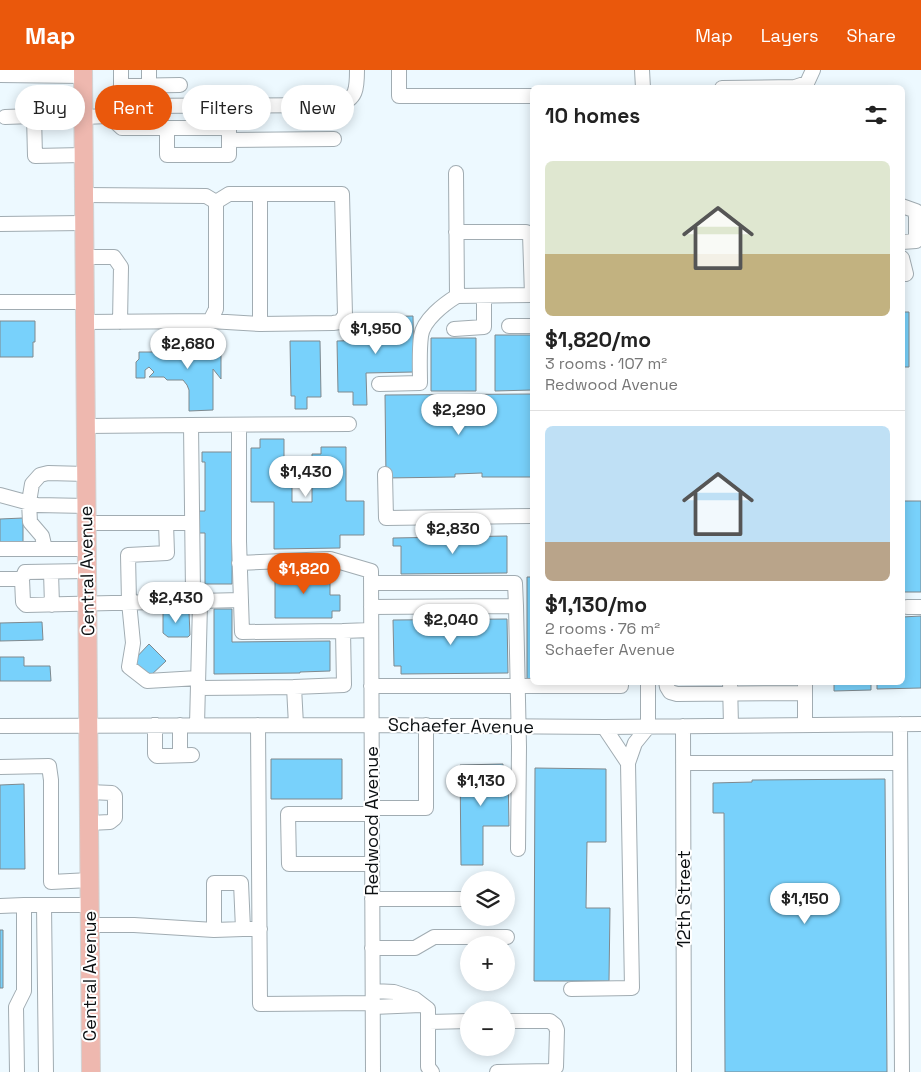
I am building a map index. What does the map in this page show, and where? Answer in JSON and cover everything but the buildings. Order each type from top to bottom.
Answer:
[{"type":"main road","name":"Central Avenue","points":[[83,130],[91,1072]]},
{"type":"street","points":[[121,70],[121,85]]},
{"type":"street","points":[[148,70],[149,85]]},
{"type":"street","points":[[172,106],[337,105],[347,103],[354,95],[357,88],[357,70]]},
{"type":"street","points":[[399,70],[399,96],[530,96]]},
{"type":"street","points":[[642,70],[642,85]]},
{"type":"street","points":[[802,85],[807,83],[813,70]]},
{"type":"street","points":[[0,75],[83,73]]},
{"type":"street","points":[[172,85],[180,85]]},
{"type":"street","points":[[5,117],[15,117]]},
{"type":"street","points":[[166,130],[167,156],[228,154],[229,128],[172,128]]},
{"type":"street","points":[[34,130],[34,156],[83,155]]},
{"type":"street","points":[[229,140],[334,139]]},
{"type":"street","points":[[456,173],[457,296]]},
{"type":"street","points":[[85,322],[210,321],[260,324],[340,322],[345,315],[342,194],[229,194],[216,202]]},
{"type":"street","points":[[260,194],[260,324]]},
{"type":"street","points":[[84,195],[206,196],[216,202]]},
{"type":"street","points":[[210,321],[216,309],[216,202]]},
{"type":"street","points":[[905,207],[916,211],[916,241],[905,242]]},
{"type":"street","points":[[0,224],[84,223]]},
{"type":"street","points":[[456,232],[526,232],[530,234]]},
{"type":"street","points":[[84,256],[114,256],[121,267],[120,322]]},
{"type":"street","points":[[379,384],[420,384],[421,335],[424,327],[442,305],[457,296],[530,295]]},
{"type":"street","points":[[454,329],[484,327],[484,296]]},
{"type":"street","points":[[0,302],[85,302]]},
{"type":"street","points":[[509,326],[530,326]]},
{"type":"street","points":[[86,426],[349,424]]},
{"type":"street","points":[[191,425],[193,592],[200,604],[197,725]]},
{"type":"street","points":[[239,426],[239,563],[242,632],[371,630]]},
{"type":"street","points":[[45,549],[42,536],[30,522],[29,502],[32,484],[40,475],[48,473],[86,474]]},
{"type":"street","points":[[384,474],[386,518],[530,516]]},
{"type":"street","points":[[0,494],[37,505],[87,515],[166,523],[192,523]]},
{"type":"street","points":[[166,523],[166,553],[128,555],[129,602],[133,643],[130,667],[146,681],[294,687],[344,685],[343,631]]},
{"type":"street","points":[[0,549],[87,549]]},
{"type":"street","points":[[239,563],[330,559],[371,577],[515,583],[519,726],[518,849]]},
{"type":"street","points":[[87,571],[25,572],[22,579],[23,602],[26,605],[52,605],[241,600]]},
{"type":"street","points":[[51,572],[52,605]]},
{"type":"street","name":"Redwood Avenue","points":[[371,577],[373,1072]]},
{"type":"street","points":[[0,579],[22,579]]},
{"type":"street","points":[[371,607],[516,606]]},
{"type":"street","points":[[371,686],[518,687],[621,685]]},
{"type":"street","points":[[571,989],[632,988],[628,763],[634,743],[648,726],[648,685]]},
{"type":"street","points":[[667,685],[670,692],[677,694],[730,688],[805,688],[805,725]]},
{"type":"street","points":[[294,687],[296,725]]},
{"type":"street","points":[[730,688],[730,726]]},
{"type":"street","points":[[900,724],[902,1072]]},
{"type":"street","name":"Schaefer Avenue","points":[[0,726],[426,725],[604,727],[921,724]]},
{"type":"street","points":[[155,725],[155,754],[157,756],[186,755],[180,725]]},
{"type":"street","points":[[258,725],[260,1004],[373,1001],[394,992],[415,999],[428,1009],[428,1067],[432,1072]]},
{"type":"street","points":[[372,864],[289,864],[288,814],[426,808],[426,725]]},
{"type":"street","name":"12th Street","points":[[683,726],[684,1072]]},
{"type":"street","points":[[604,727],[628,763]]},
{"type":"street","points":[[683,763],[900,763]]},
{"type":"street","points":[[0,767],[49,766],[51,780],[51,882],[90,880]]},
{"type":"street","points":[[89,792],[112,793],[115,796],[115,818],[110,822],[90,823]]},
{"type":"street","points":[[214,930],[214,883],[241,882],[243,929]]},
{"type":"street","points":[[372,899],[460,899]]},
{"type":"street","points":[[17,1072],[16,1007],[24,991],[24,905]]},
{"type":"street","points":[[44,905],[46,1072]]},
{"type":"street","points":[[0,906],[90,905]]},
{"type":"street","points":[[90,925],[134,925],[214,930],[260,929]]},
{"type":"street","points":[[372,948],[415,948],[434,937],[460,937]]},
{"type":"street","points":[[496,1072],[551,1071],[556,1067],[557,1030],[555,1025],[550,1021],[515,1021]]},
{"type":"street","points":[[429,1022],[460,1022]]}]
